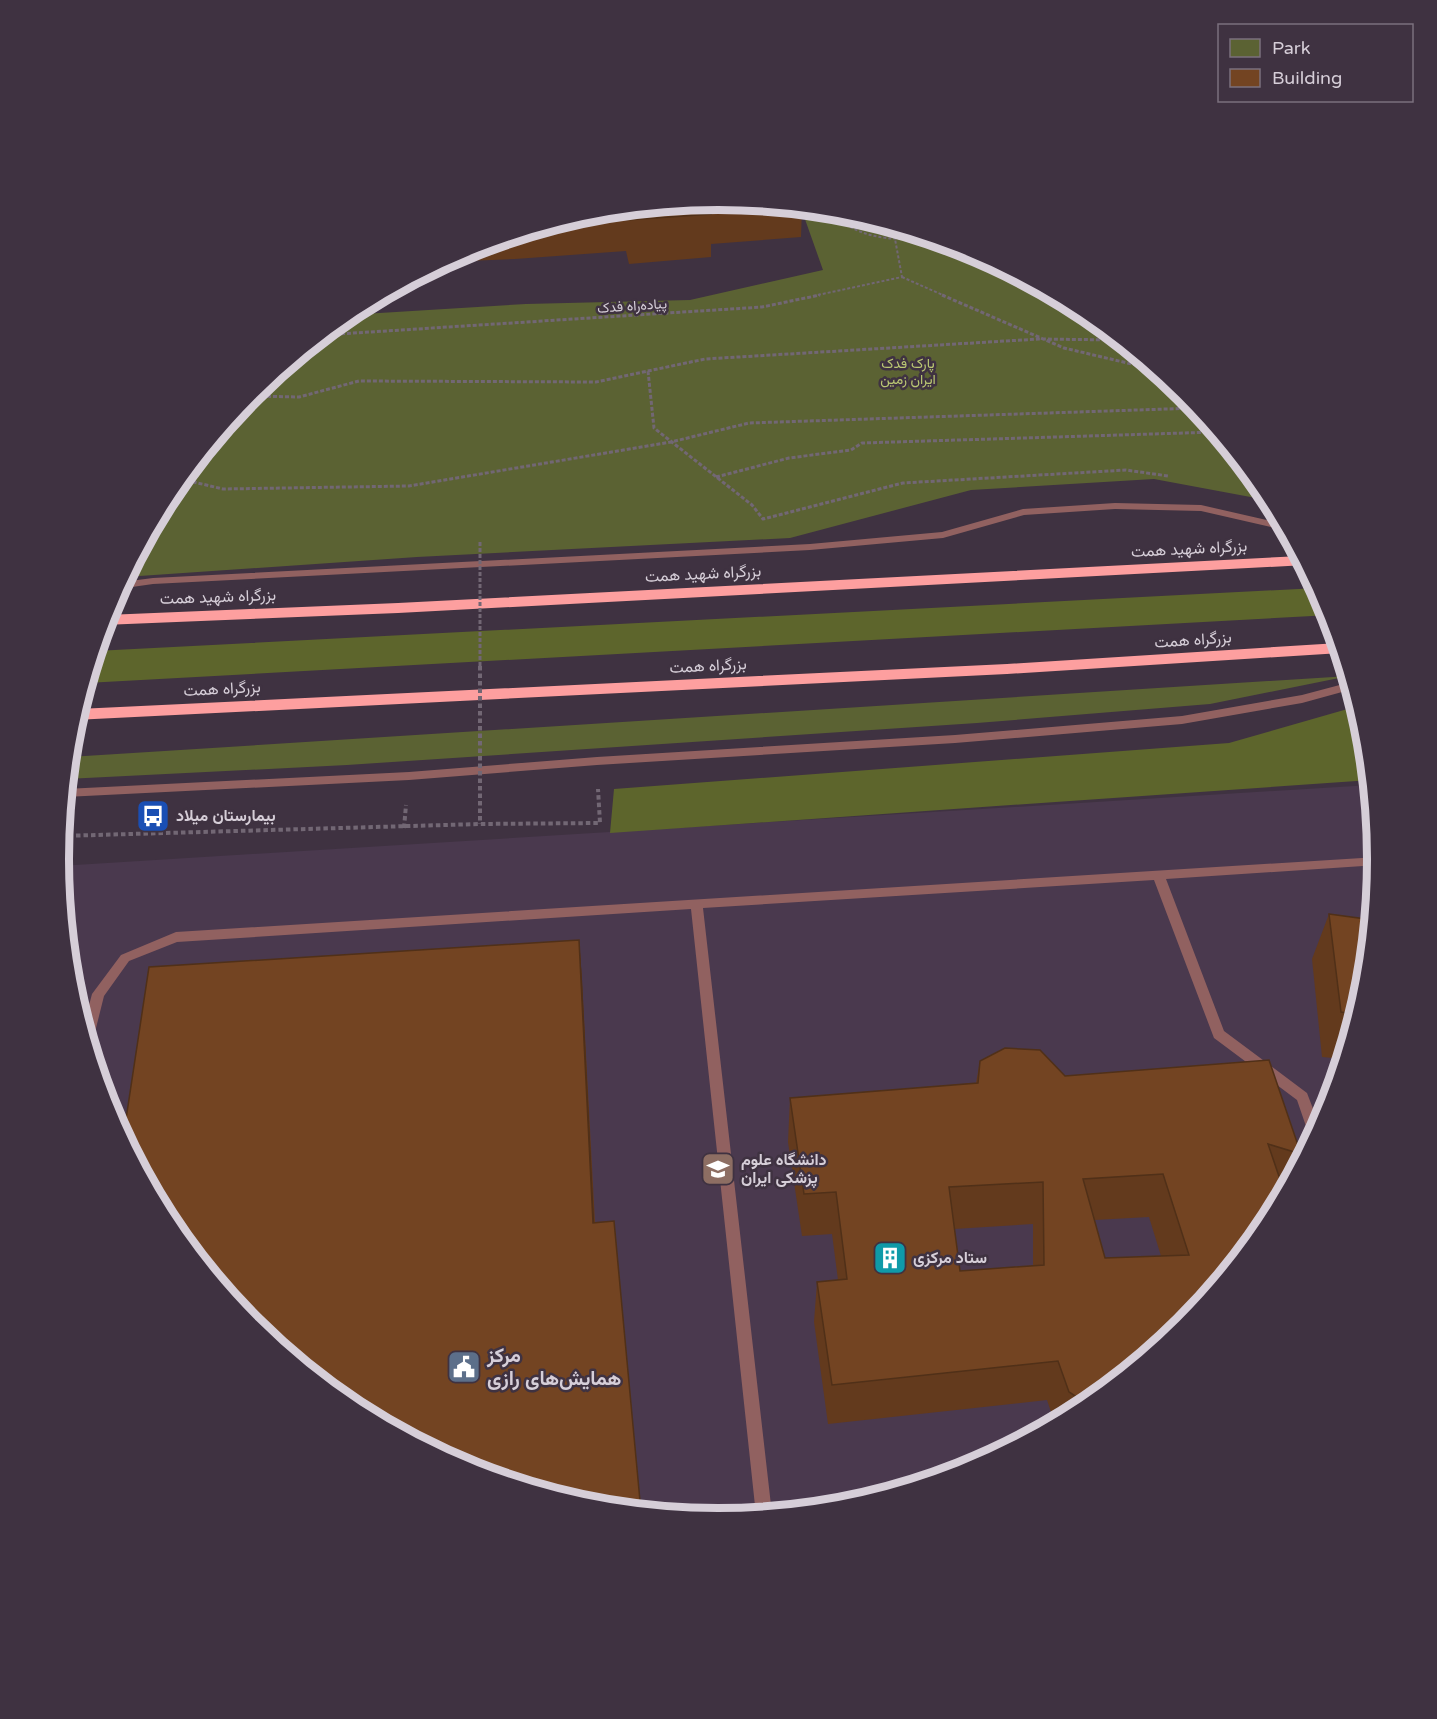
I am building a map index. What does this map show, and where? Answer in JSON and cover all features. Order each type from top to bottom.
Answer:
[{"type":"highway","name":"بزرگراه شهید همت","points":[[115,620],[398,608],[1295,561]]},
{"type":"highway","name":"بزرگراه همت","points":[[85,715],[1007,669],[1333,648]]},
{"type":"lane","points":[[130,584],[153,581],[810,547],[943,535],[1023,512],[1115,506],[1201,508],[1275,525]]},
{"type":"lane","points":[[73,793],[409,776],[597,761],[955,739],[1182,720],[1302,699],[1345,688]]},
{"type":"lane","points":[[90,1026],[98,994],[125,958],[176,937],[1368,862]]},
{"type":"lane","points":[[1159,876],[1219,1034],[1302,1097],[1312,1124]]},
{"type":"lane","points":[[697,905],[700,955],[763,1508]]},
{"type":"path","points":[[843,222],[870,235],[909,239]]},
{"type":"path","points":[[895,239],[902,277],[1039,339],[1064,348],[1140,365]]},
{"type":"path","name":"پیاده‌راه فدک","points":[[337,334],[762,307],[902,277]]},
{"type":"path","points":[[263,396],[299,397],[359,381],[596,382],[705,359],[1039,339],[1108,340]]},
{"type":"path","points":[[648,370],[654,428],[752,505],[764,519],[903,483],[1126,470],[1172,477]]},
{"type":"path","points":[[191,481],[223,489],[409,486],[671,442],[749,423],[1186,408]]},
{"type":"path","points":[[716,477],[789,458],[851,450],[862,443],[1208,432]]},
{"type":"path","points":[[480,542],[480,824]]},
{"type":"path","points":[[70,836],[480,824],[600,823]]},
{"type":"shaded area","name":"دانشگاه علوم پزشکی ایران","points":[[1363,785],[1368,860],[1367,902],[1356,986],[1334,1068],[1301,1147],[1259,1220],[1234,1255],[1216,1277],[1136,1357],[1079,1400],[1043,1422],[967,1460],[927,1475],[845,1497],[761,1508],[718,1509],[676,1508],[634,1503],[564,1490],[194,1242],[156,1184],[136,1147],[103,1068],[81,986],[70,902],[69,865]]},
{"type":"green space","name":"پارک فدک ایران زمین","points":[[804,216],[845,222],[927,244],[1006,277],[1079,319],[1147,371],[1207,431],[1259,499],[1154,479],[971,490],[790,538],[417,557],[134,576],[178,499],[230,431],[290,371],[323,344],[367,314],[526,304],[690,300],[823,270]]},
{"type":"green space","points":[[1309,588],[1321,616],[94,683],[103,651]]},
{"type":"green space","points":[[1342,677],[1210,704],[977,723],[347,765],[75,779],[78,756]]},
{"type":"green space","points":[[1350,708],[1363,781],[610,833],[614,789],[1229,743]]},
{"type":"building","points":[[710,210],[711,214],[627,220],[626,217],[676,211]]},
{"type":"building","points":[[1329,914],[1365,919],[1356,986],[1350,1013],[1341,1012]]},
{"type":"building","points":[[579,940],[593,1223],[614,1221],[640,1501],[629,1502],[592,1497],[550,1487],[470,1460],[431,1442],[358,1400],[323,1375],[259,1319],[230,1288],[178,1220],[156,1184],[125,1124],[149,967]]},
{"type":"building","name":"ستاد مرکزی","points":[[1005,1048],[1040,1050],[1065,1076],[1269,1060],[1300,1150],[1298,1153],[1268,1144],[1281,1183],[1234,1255],[1178,1319],[1147,1348],[1080,1399],[1069,1392],[1058,1361],[832,1385],[817,1282],[847,1279],[836,1192],[804,1194],[790,1098],[978,1083],[980,1061]],"holes":[[[1163,1174],[1189,1255],[1105,1258],[1083,1179]],[[1043,1182],[1044,1265],[960,1271],[949,1187]]]},
{"type":"place","name":"بیمارستان میلاد","points":[[153,816]]},
{"type":"place","name":"دانشگاه علوم پزشکی ایران","points":[[718,1169]]},
{"type":"place","name":"ستاد مرکزی","points":[[890,1258]]},
{"type":"place","name":"مرکز همایش‌های رازی","points":[[464,1367]]}]
